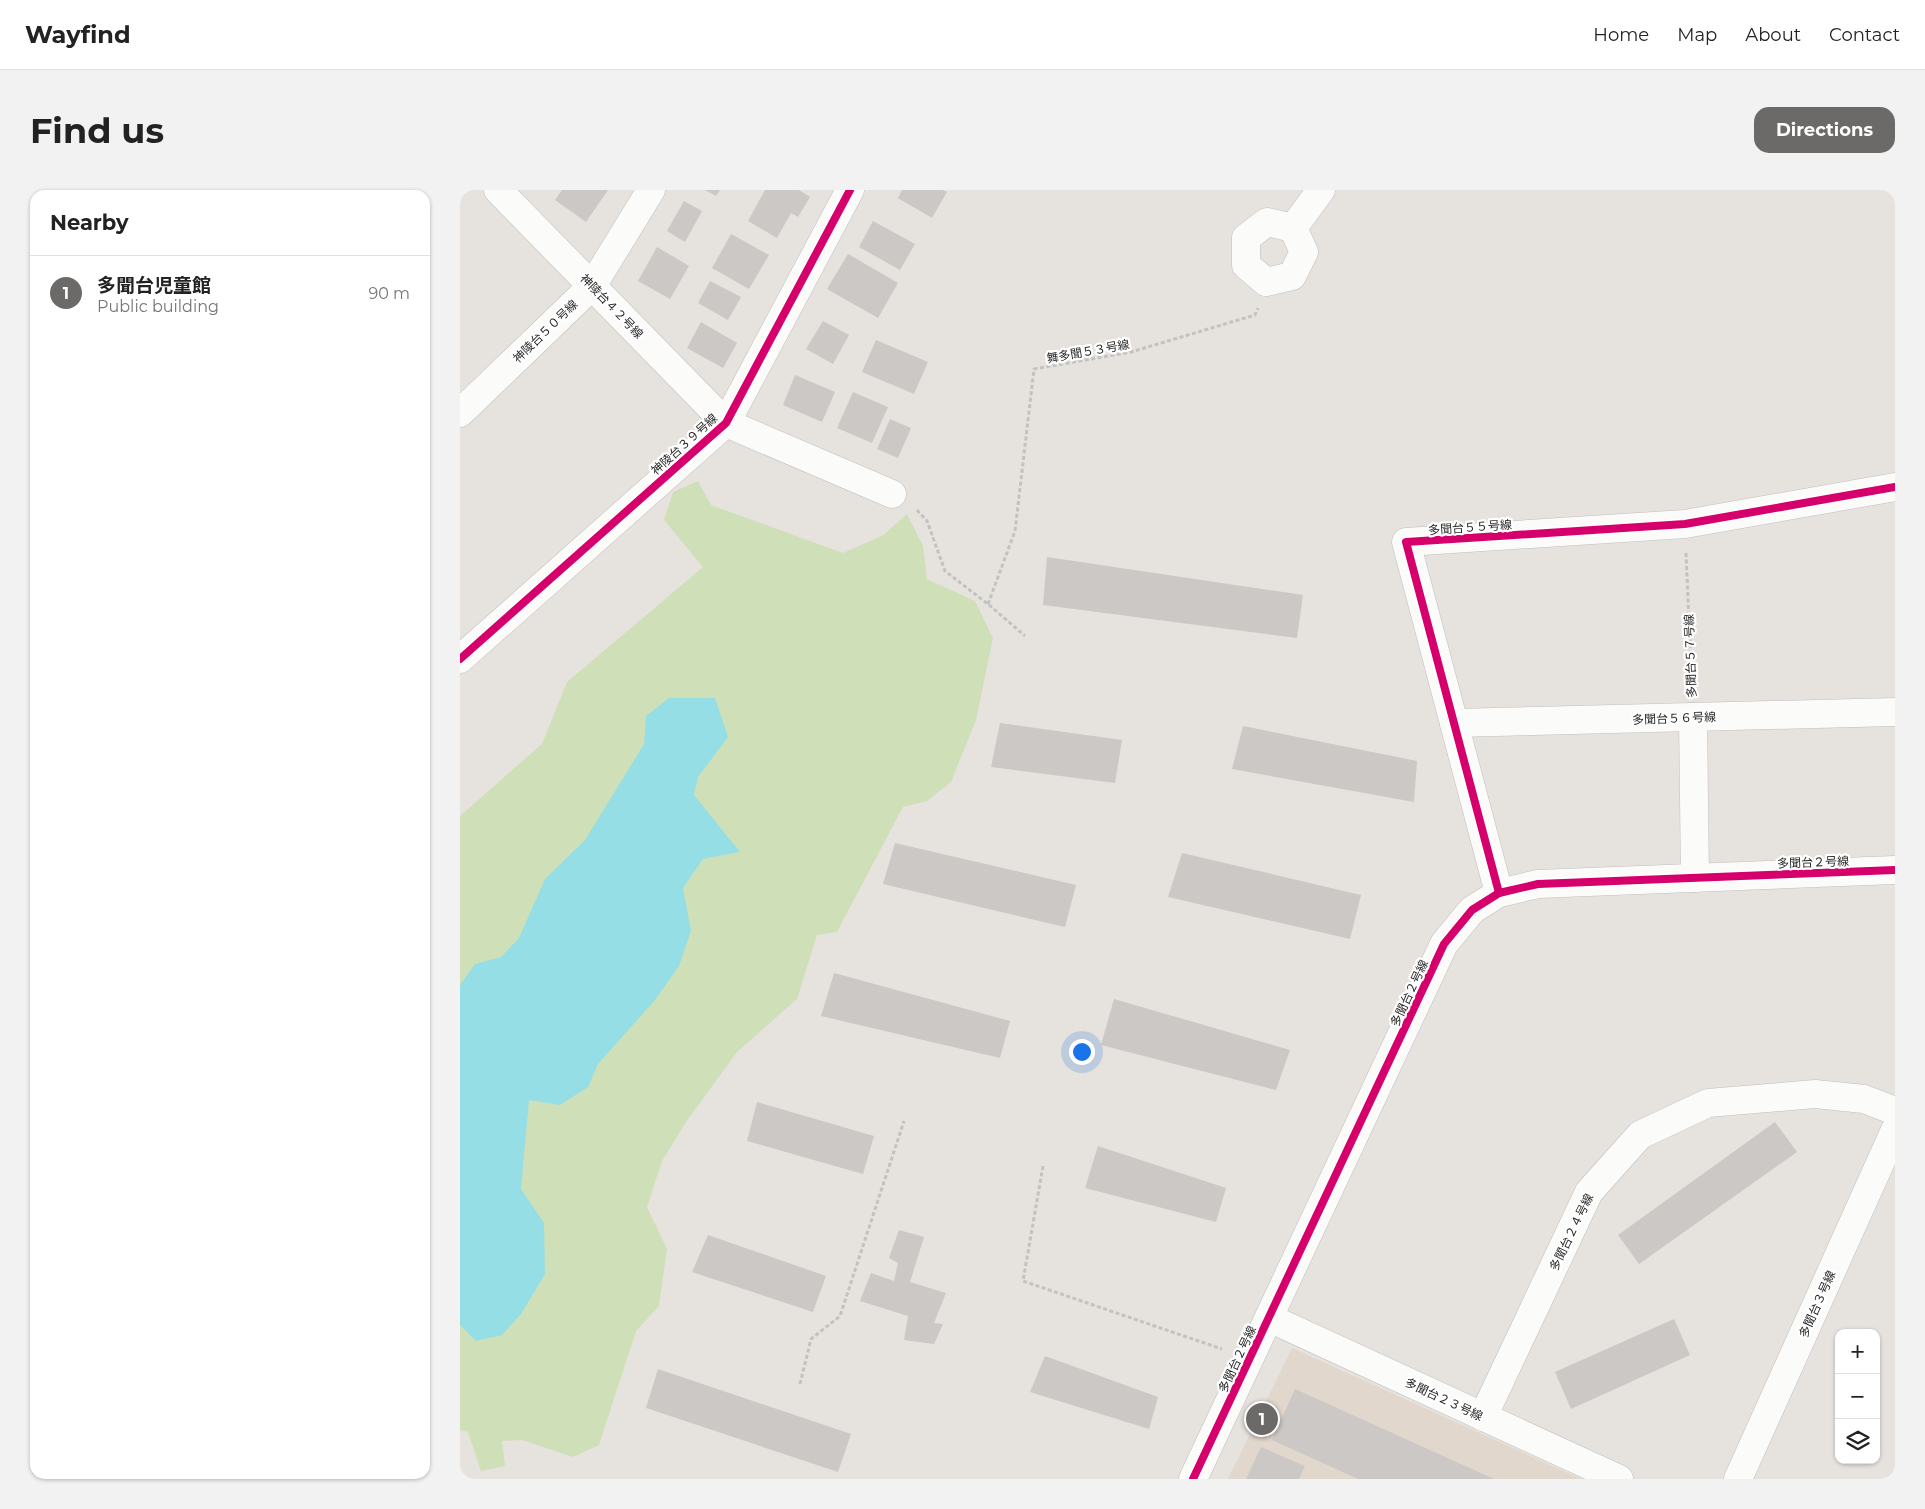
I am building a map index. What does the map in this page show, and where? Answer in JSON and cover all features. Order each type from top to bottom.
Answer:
[{"type":"street","name":"神陵台４２号線","points":[[498,190],[726,423]]},
{"type":"street","name":"神陵台５０号線","points":[[460,412],[592,286],[651,190]]},
{"type":"street","name":"神陵台３９号線","points":[[460,659],[726,423],[850,190]]},
{"type":"street","points":[[1293,228],[1321,190]]},
{"type":"street","points":[[1267,222],[1293,228],[1304,252],[1292,276],[1266,282],[1246,265],[1246,238],[1267,222]]},
{"type":"street","name":"神陵台３９号線","points":[[726,423],[892,494]]},
{"type":"street","name":"多聞台５５号線","points":[[1499,893],[1406,542],[1685,524],[1895,488]]},
{"type":"street","name":"多聞台５６号線","points":[[1454,723],[1895,712]]},
{"type":"street","points":[[1693,717],[1695,878]]},
{"type":"street","name":"多聞台２号線","points":[[1193,1479],[1251,1359],[1444,944],[1472,910],[1499,893],[1538,884],[1895,870]]},
{"type":"street","name":"多聞台２４号線","points":[[1483,1417],[1589,1192],[1640,1135],[1708,1103],[1815,1094],[1864,1099],[1895,1111]]},
{"type":"street","name":"多聞台３号線","points":[[1738,1479],[1895,1130]]},
{"type":"street","name":"多聞台２３号線","points":[[1269,1318],[1619,1479]]},
{"type":"path","points":[[892,494],[909,502],[927,521],[945,571],[988,604],[1025,636]]},
{"type":"path","points":[[800,1384],[811,1339],[840,1316],[904,1121]]},
{"type":"path","points":[[1043,1166],[1023,1281],[1251,1359]]},
{"type":"shaded area","points":[[1292,1348],[1581,1479],[1228,1479]]},
{"type":"green space","points":[[698,481],[711,505],[843,553],[882,536],[907,514],[923,546],[927,579],[975,601],[993,638],[976,720],[951,782],[927,801],[903,807],[837,932],[817,935],[797,999],[737,1052],[686,1122],[662,1161],[647,1207],[667,1249],[659,1306],[636,1331],[599,1445],[573,1457],[522,1440],[502,1441],[505,1466],[481,1471],[468,1432],[460,1430],[460,816],[542,744],[567,682],[703,567],[664,520],[673,492]]},
{"type":"water","points":[[669,698],[715,698],[728,737],[698,777],[694,795],[740,852],[703,859],[683,888],[691,931],[679,966],[655,1000],[598,1064],[588,1087],[560,1105],[529,1100],[521,1189],[544,1223],[545,1274],[521,1314],[502,1335],[476,1341],[460,1325],[460,985],[475,964],[501,957],[519,938],[545,879],[585,840],[644,744],[646,716]]},
{"type":"building","points":[[562,190],[608,190],[586,222],[555,200]]},
{"type":"building","points":[[705,190],[720,190],[716,196]]},
{"type":"building","points":[[765,190],[799,190],[810,197],[798,217],[791,213],[777,238],[748,221]]},
{"type":"building","points":[[902,190],[943,190],[947,192],[932,218],[898,198]]},
{"type":"building","points":[[684,201],[702,211],[685,242],[667,231]]},
{"type":"building","points":[[873,221],[915,244],[900,270],[859,247]]},
{"type":"building","points":[[731,234],[769,255],[749,289],[712,268]]},
{"type":"building","points":[[657,247],[689,266],[670,299],[638,281]]},
{"type":"building","points":[[848,254],[898,283],[878,318],[827,289]]},
{"type":"building","points":[[710,281],[741,297],[728,320],[698,303]]},
{"type":"building","points":[[823,321],[849,335],[833,364],[806,349]]},
{"type":"building","points":[[701,322],[737,343],[723,368],[687,348]]},
{"type":"building","points":[[876,340],[928,362],[914,394],[862,372]]},
{"type":"building","points":[[795,375],[835,392],[822,422],[783,405]]},
{"type":"building","points":[[853,392],[888,407],[872,443],[837,428]]},
{"type":"building","points":[[890,419],[911,428],[898,458],[877,449]]},
{"type":"building","points":[[1047,557],[1303,595],[1297,638],[1043,605]]},
{"type":"building","points":[[1000,723],[1122,740],[1115,783],[991,767]]},
{"type":"building","points":[[1243,726],[1417,761],[1414,802],[1232,769]]},
{"type":"building","points":[[895,843],[1076,885],[1065,927],[883,884]]},
{"type":"building","points":[[1182,853],[1361,895],[1350,939],[1168,897]]},
{"type":"building","points":[[834,973],[1010,1021],[1000,1058],[821,1016]]},
{"type":"building","points":[[1114,999],[1290,1050],[1276,1090],[1101,1045]]},
{"type":"building","points":[[757,1102],[874,1136],[863,1174],[747,1141]]},
{"type":"building","points":[[1775,1122],[1797,1152],[1639,1264],[1618,1235]]},
{"type":"building","points":[[1098,1146],[1226,1188],[1216,1222],[1085,1188]]},
{"type":"building","points":[[899,1230],[924,1237],[910,1282],[946,1293],[934,1323],[943,1324],[934,1344],[904,1340],[908,1316],[860,1301],[871,1273],[894,1281],[898,1263],[889,1258]]},
{"type":"building","points":[[708,1235],[826,1276],[813,1312],[692,1272]]},
{"type":"building","points":[[1674,1319],[1690,1355],[1571,1409],[1555,1372]]},
{"type":"building","points":[[1045,1356],[1158,1397],[1149,1429],[1030,1392]]},
{"type":"building","points":[[658,1369],[851,1434],[838,1472],[646,1408]]},
{"type":"building","points":[[1295,1389],[1494,1479],[1358,1479],[1272,1440]]},
{"type":"building","points":[[1261,1447],[1305,1466],[1299,1479],[1246,1479]]},
{"type":"cycle path","points":[[460,659],[726,423],[850,190]]},
{"type":"cycle path","points":[[1499,893],[1406,542],[1685,524],[1895,487]]},
{"type":"cycle path","points":[[1193,1479],[1444,944],[1472,910],[1499,893],[1538,884],[1895,870]]},
{"type":"place","name":"多聞台児童館","points":[[1262,1419]]}]
